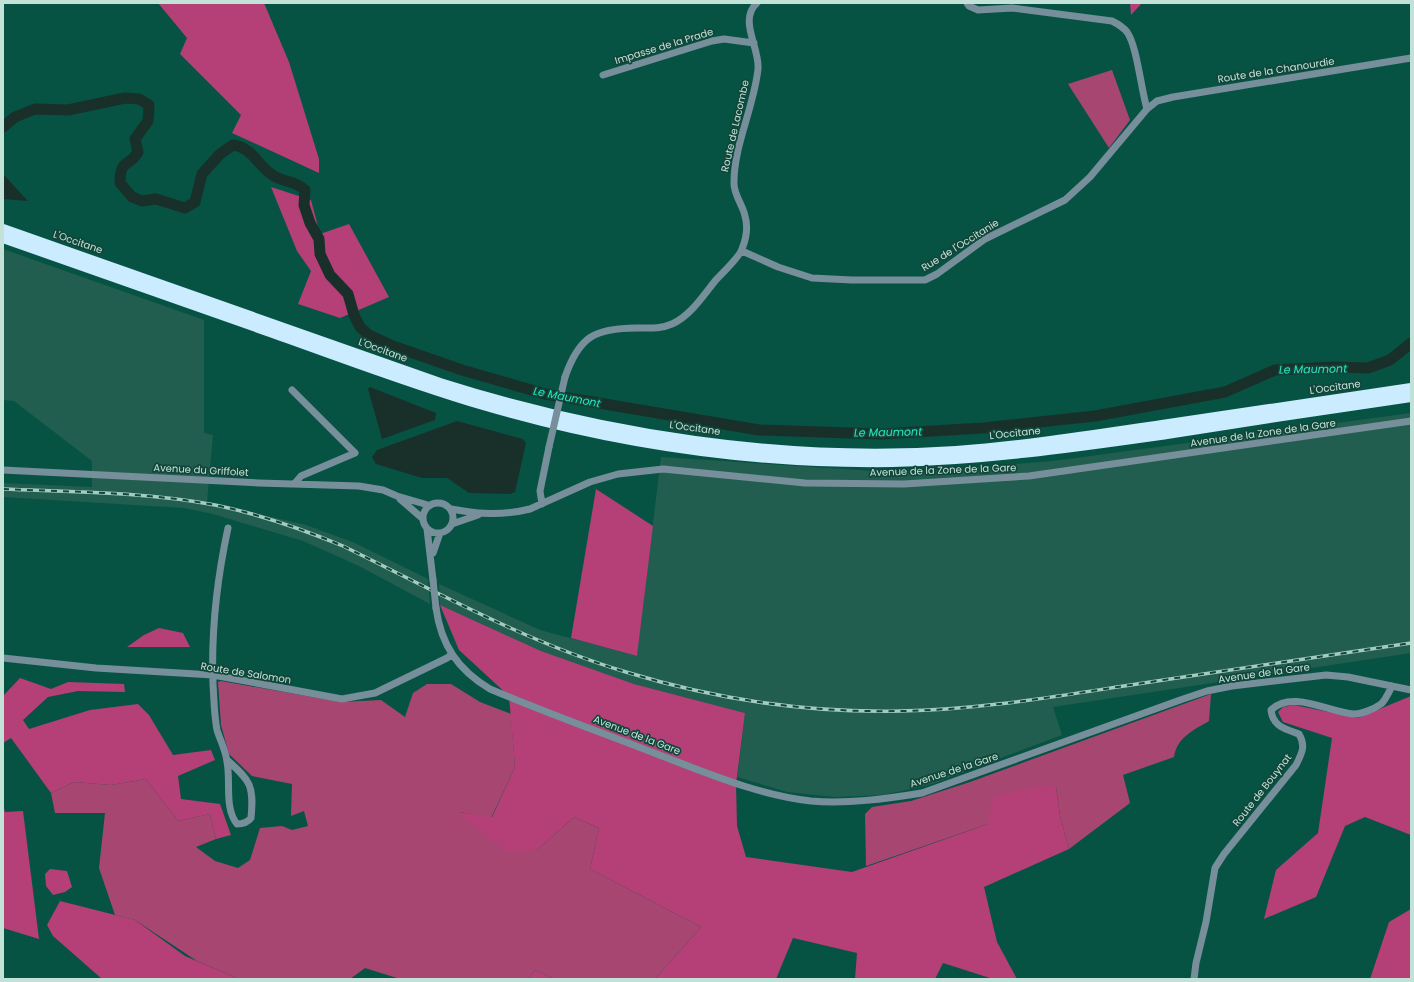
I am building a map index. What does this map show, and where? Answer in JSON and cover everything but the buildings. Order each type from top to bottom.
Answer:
[{"type":"highway","name":"L'Occitane","points":[[3,228],[486,398],[627,430],[707,442],[825,452],[954,451],[1065,439],[1411,388]]},
{"type":"highway","name":"L'Occitane","points":[[3,238],[407,380],[484,405],[592,432],[725,454],[807,460],[865,461],[989,457],[1085,446],[1411,397]]},
{"type":"street","name":"Route de Lacombe","points":[[742,251],[746,230],[745,216],[734,184],[735,168],[755,90],[758,67],[749,25],[750,14],[757,3]]},
{"type":"street","points":[[968,3],[969,6],[978,10],[1012,8],[1112,21],[1122,26],[1128,34],[1132,45],[1147,109]]},
{"type":"street","name":"Impasse de la Prade","points":[[603,75],[712,41],[724,39],[754,43]]},
{"type":"street","name":"Route de la Chanourdie","points":[[1147,109],[1157,101],[1173,97],[1411,58]]},
{"type":"street","name":"Rue de l'Occitanie","points":[[742,251],[778,267],[812,278],[852,280],[925,280],[937,274],[985,239],[1065,200],[1075,193],[1147,109]]},
{"type":"street","points":[[542,504],[540,491],[549,447],[565,377],[575,351],[583,342],[598,333],[618,328],[663,327],[683,317],[742,251]]},
{"type":"street","points":[[292,390],[355,453],[301,476],[295,483]]},
{"type":"street","name":"Avenue de la Zone de la Gare","points":[[451,509],[480,514],[504,515],[530,509],[590,482],[618,474],[663,469],[805,483],[904,484],[1022,477],[1411,421]]},
{"type":"street","name":"Avenue du Griffolet","points":[[3,470],[259,483],[359,486],[383,490],[397,496],[428,505]]},
{"type":"street","points":[[397,496],[422,518],[427,529],[432,557]]},
{"type":"street","points":[[422,518],[425,509],[428,505],[433,503],[443,503],[451,509],[453,519],[452,524],[445,532],[440,533],[427,529]]},
{"type":"street","name":"Avenue de la Zone de la Gare","points":[[452,524],[480,514]]},
{"type":"street","points":[[227,760],[243,774],[251,787],[251,818],[248,822],[242,824],[237,824],[233,818],[227,760],[217,729],[213,675],[212,642],[219,572],[228,528]]},
{"type":"street","points":[[432,557],[440,533]]},
{"type":"street","name":"Avenue de la Gare","points":[[432,557],[436,608],[442,637],[466,673],[490,688],[586,727],[723,779],[772,794],[810,801],[841,803],[888,799],[922,793],[1207,691],[1232,686],[1326,675],[1348,677],[1411,690]]},
{"type":"street","name":"Route de Salomon","points":[[3,658],[96,668],[213,675],[342,699],[375,693],[447,658],[452,654]]},
{"type":"street","name":"Route de Bouynat","points":[[1194,979],[1215,868],[1224,854],[1296,765],[1303,751],[1303,741],[1299,734],[1279,727],[1272,718],[1272,710],[1277,705],[1287,702],[1317,705],[1355,714],[1371,710],[1382,704],[1392,686]]},
{"type":"shaded area","points":[[158,3],[264,3],[289,62],[319,159],[319,173],[232,133],[241,115],[180,54],[187,38]]},
{"type":"shaded area","points":[[1130,3],[1142,3],[1131,15]]},
{"type":"shaded area","points":[[1112,70],[1130,120],[1109,148],[1068,84]]},
{"type":"shaded area","points":[[3,174],[28,201],[3,199]]},
{"type":"shaded area","points":[[271,187],[311,200],[320,234],[349,224],[389,297],[340,318],[298,304],[311,271],[297,251]]},
{"type":"shaded area","points":[[3,249],[204,320],[204,433],[213,435],[207,502],[306,525],[355,543],[428,579],[430,604],[359,566],[303,541],[213,514],[184,508],[3,497],[3,483],[92,487],[92,461],[14,401],[3,400]]},
{"type":"shaded area","points":[[370,387],[436,413],[435,420],[382,439],[368,389]]},
{"type":"shaded area","points":[[1411,413],[1411,653],[1053,707],[1062,735],[932,784],[902,791],[881,795],[835,797],[787,792],[737,777],[745,713],[634,684],[541,651],[440,605],[439,584],[540,630],[637,656],[661,457],[904,473],[1053,461]]},
{"type":"shaded area","points":[[457,421],[523,439],[526,443],[515,492],[510,494],[469,493],[447,478],[422,478],[376,464],[372,457],[377,450]]},
{"type":"shaded area","points":[[596,489],[653,526],[637,656],[571,638]]},
{"type":"shaded area","points":[[440,605],[541,651],[634,684],[745,713],[736,784],[737,826],[746,857],[852,872],[988,824],[993,796],[1045,785],[1056,787],[1060,816],[1069,849],[984,887],[997,942],[1017,979],[993,979],[943,963],[935,979],[855,979],[857,953],[793,938],[776,979],[655,979],[701,927],[590,869],[599,828],[574,817],[537,850],[505,851],[457,812],[492,817],[515,767],[509,696],[459,650]]},
{"type":"shaded area","points":[[159,628],[183,633],[190,647],[127,647],[144,635]]},
{"type":"shaded area","points":[[20,678],[51,689],[68,682],[124,684],[125,692],[78,691],[48,697],[23,720],[29,729],[90,710],[138,704],[149,715],[173,755],[211,750],[215,760],[178,776],[181,799],[220,804],[231,835],[216,839],[210,814],[178,821],[146,779],[111,785],[74,782],[51,793],[11,738],[3,743],[3,696]]},
{"type":"shaded area","points":[[221,681],[341,702],[381,700],[405,717],[413,693],[427,684],[451,684],[480,702],[511,714],[515,767],[491,818],[459,812],[537,850],[574,817],[599,828],[590,869],[701,927],[655,979],[555,979],[535,970],[529,979],[397,978],[365,968],[350,979],[239,979],[197,961],[135,920],[115,915],[99,868],[105,813],[55,813],[51,793],[74,782],[111,785],[146,779],[178,821],[210,814],[216,839],[196,847],[215,861],[238,868],[250,860],[260,828],[282,826],[292,830],[308,826],[304,811],[291,816],[292,784],[252,776],[229,754],[221,725],[218,682]]},
{"type":"shaded area","points":[[1211,694],[1209,721],[1182,739],[1174,757],[1123,775],[1130,803],[1069,849],[1060,816],[1056,787],[988,824],[866,866],[865,814],[872,807],[911,801],[970,782]]},
{"type":"shaded area","points":[[1411,696],[1411,835],[1365,817],[1345,826],[1316,897],[1264,919],[1276,870],[1318,833],[1332,738],[1283,722],[1278,712],[1283,707],[1294,705],[1358,718]]},
{"type":"shaded area","points":[[3,805],[5,812],[23,811],[39,939],[3,928]]},
{"type":"shaded area","points":[[50,869],[67,871],[72,887],[65,892],[53,895],[46,886],[45,874]]},
{"type":"shaded area","points":[[60,901],[135,920],[185,956],[239,979],[102,979],[53,936],[47,925]]},
{"type":"shaded area","points":[[1411,909],[1411,979],[1370,979],[1389,922]]},
{"type":"shaded area","points":[[535,970],[555,979],[529,979]]},
{"type":"waterway","name":"Le Maumont","points":[[3,127],[15,117],[35,109],[68,110],[125,98],[139,99],[149,105],[148,121],[135,139],[138,152],[135,157],[123,166],[120,175],[120,183],[132,197],[142,201],[156,199],[185,208],[195,202],[202,174],[220,154],[233,145],[246,150],[274,176],[294,183],[305,190],[304,205],[310,223],[319,239],[320,254],[330,275],[348,294],[354,315],[360,327],[369,335],[393,346],[462,370],[545,394],[759,430],[881,434],[983,428],[1095,416],[1225,392],[1275,370],[1334,367],[1368,368],[1390,360],[1411,343]]},
{"type":"railway","points":[[3,489],[110,493],[163,497],[215,505],[264,517],[343,546],[482,615],[589,660],[659,682],[693,690],[727,697],[796,707],[831,710],[900,711],[989,705],[1048,698],[1411,643]]}]
